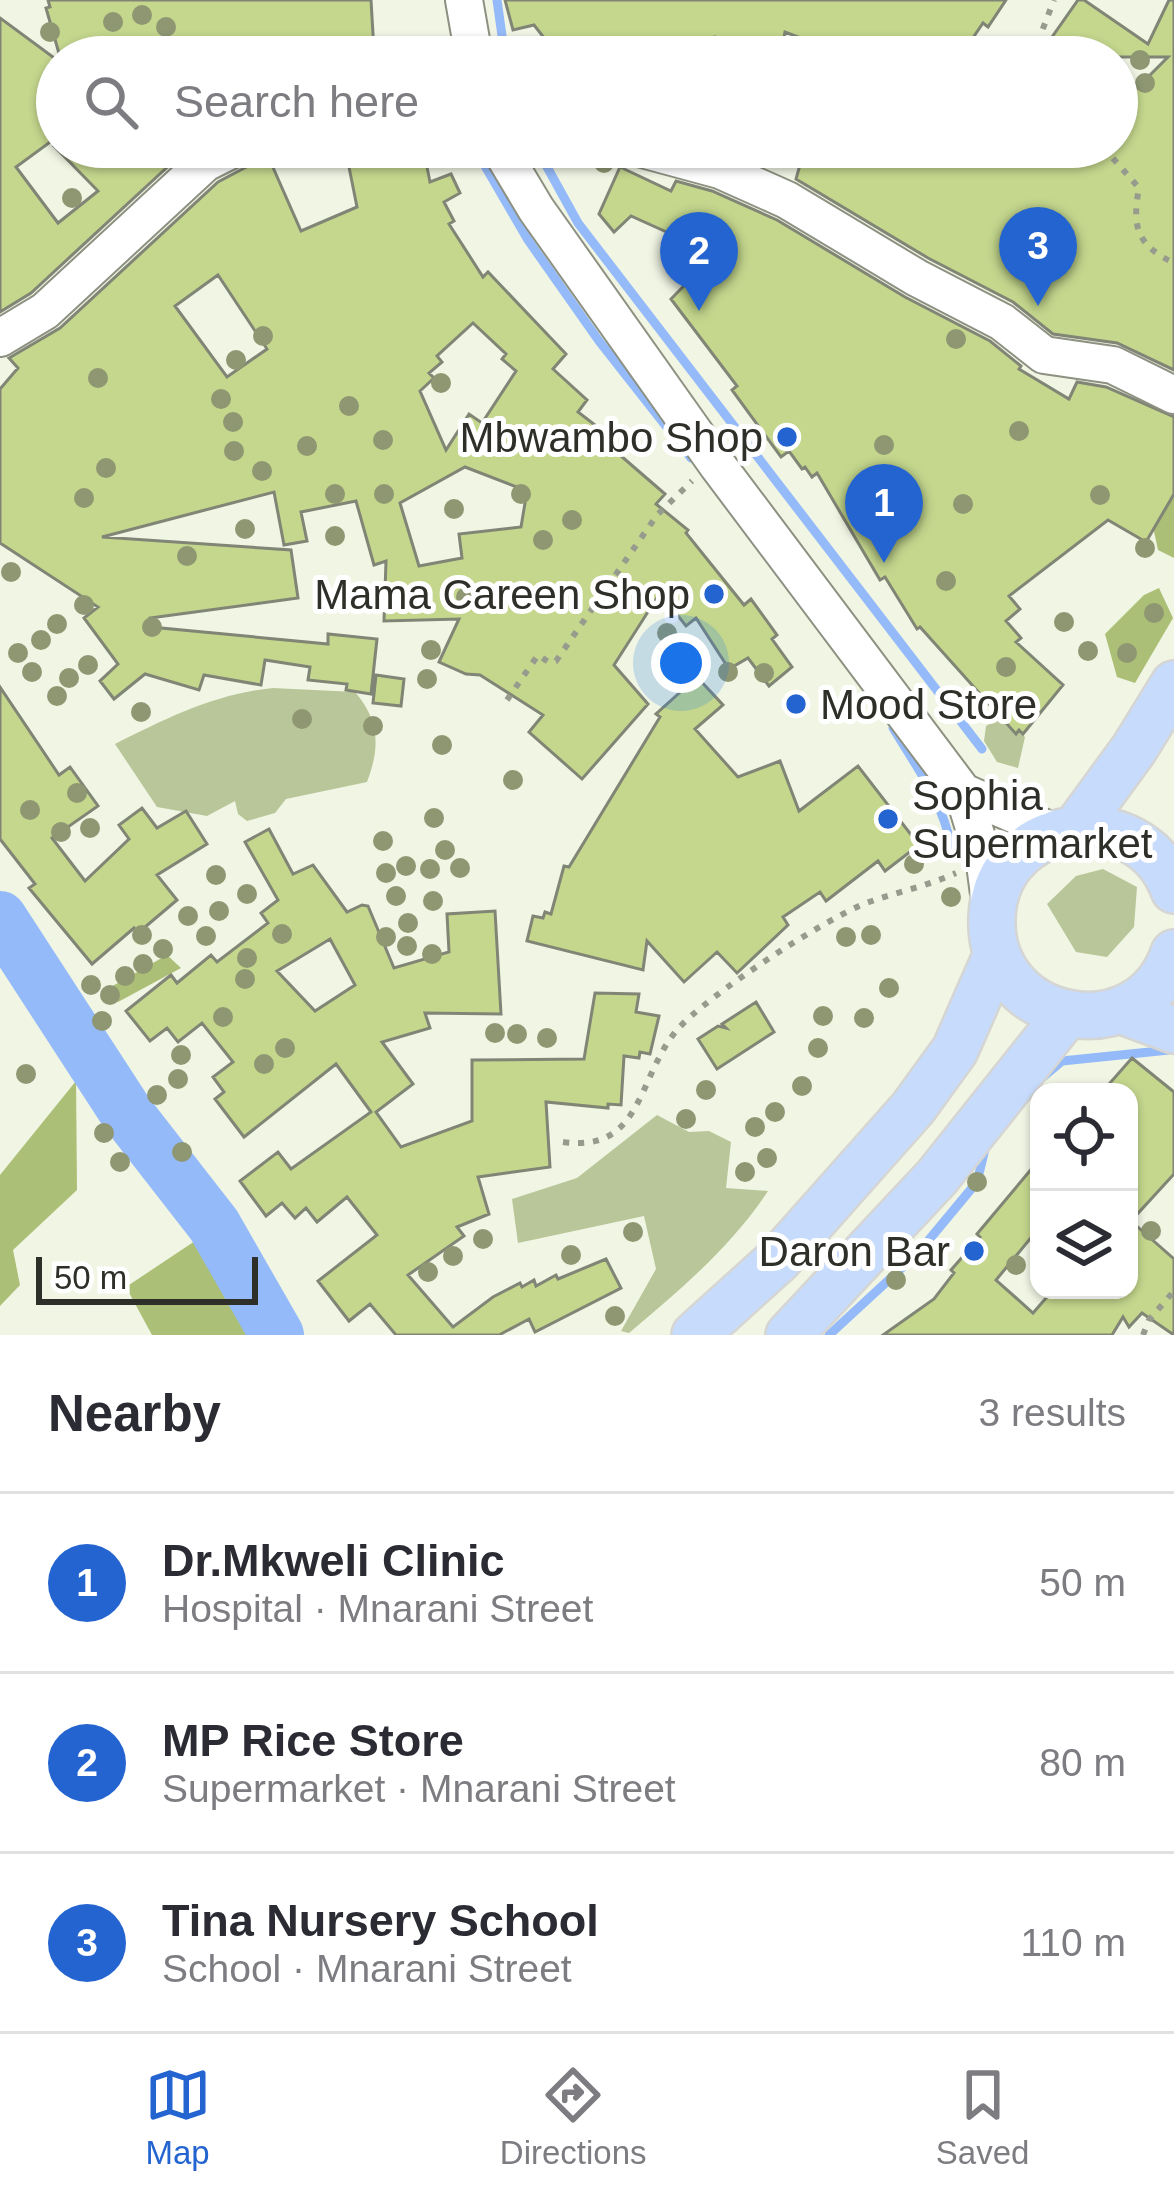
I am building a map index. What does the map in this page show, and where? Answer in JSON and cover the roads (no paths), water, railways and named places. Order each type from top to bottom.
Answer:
[{"type":"main road","points":[[1065,830],[1134,749],[1174,684]]},
{"type":"main road","points":[[695,1335],[779,1259],[914,1108],[955,1050],[980,903],[1030,844],[1065,830],[1113,831],[1146,848],[1172,876]]},
{"type":"main road","points":[[980,903],[1008,976],[1024,994],[1067,1014],[1099,1016],[1120,1010],[1148,993],[1169,968],[1174,953]]},
{"type":"main road","points":[[1120,1010],[1174,1030]]},
{"type":"main road","points":[[789,1335],[938,1177],[1067,1014]]},
{"type":"street","points":[[464,0],[470,36]]},
{"type":"street","points":[[0,338],[45,311],[201,168]]},
{"type":"street","points":[[512,168],[718,466],[963,792],[985,864],[980,903]]},
{"type":"street","points":[[713,168],[787,200],[916,278],[991,314],[1044,355],[1112,365],[1174,395]]},
{"type":"street","points":[[963,792],[1065,830]]},
{"type":"waterway","points":[[497,0],[502,36]]},
{"type":"waterway","points":[[486,168],[528,240],[599,341],[691,458]]},
{"type":"waterway","points":[[548,168],[578,223],[982,749]]},
{"type":"waterway","points":[[893,728],[935,799],[951,846]]},
{"type":"waterway","points":[[0,918],[126,1112],[214,1225],[277,1335]]},
{"type":"waterway","points":[[1043,1077],[1062,1061],[1169,1050]]},
{"type":"waterway","points":[[829,1335],[918,1253],[977,1182],[986,1145]]},
{"type":"place","name":"Tina Nursery School","points":[[1038,306]]},
{"type":"place","name":"MP Rice Store","points":[[699,311]]},
{"type":"place","name":"Mbwambo Shop","points":[[787,437]]},
{"type":"place","name":"Dr.Mkweli Clinic","points":[[884,563]]},
{"type":"place","name":"Mama Careen Shop","points":[[714,594]]},
{"type":"place","name":"Mood Store","points":[[796,704]]},
{"type":"place","name":"Sophia Supermarket","points":[[888,819]]},
{"type":"place","name":"Daron Bar","points":[[974,1251]]}]
